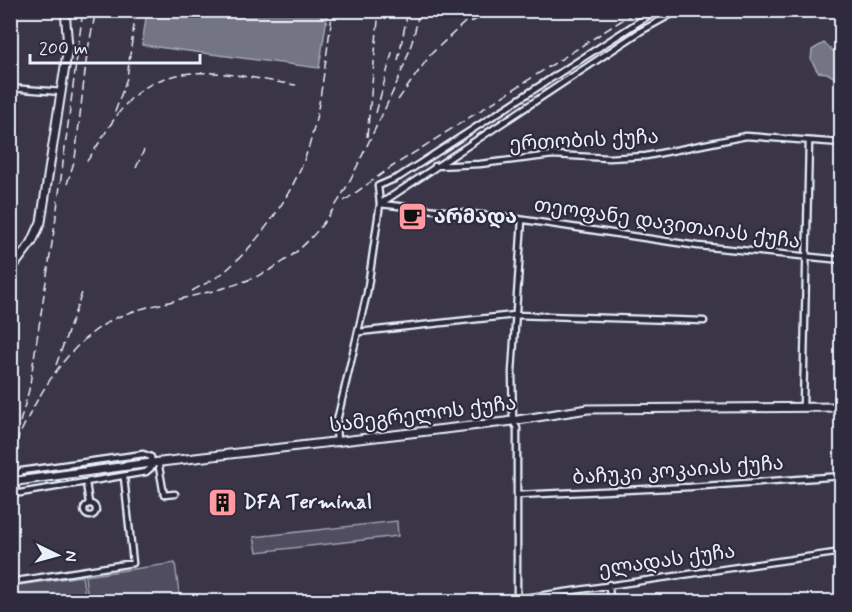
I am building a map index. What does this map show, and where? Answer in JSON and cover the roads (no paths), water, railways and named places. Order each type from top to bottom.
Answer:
[{"type":"main road","points":[[10,271],[32,242],[41,222],[68,47],[65,10]]},
{"type":"main road","name":"სამეგრელოს ქუჩა","points":[[10,482],[155,462],[337,443],[513,421],[588,409],[842,407]]},
{"type":"street","points":[[337,443],[336,425],[359,332],[381,204],[378,186],[399,177],[657,10]]},
{"type":"street","points":[[381,204],[641,31],[679,10]]},
{"type":"street","points":[[10,88],[62,92]]},
{"type":"street","name":"ერთობის ქუჩა","points":[[435,166],[480,164],[553,155],[609,158],[646,156],[746,136],[842,143]]},
{"type":"street","points":[[803,407],[809,141]]},
{"type":"street","name":"თეოფანე დავითაიას ქუჩა","points":[[381,204],[522,220],[806,258],[842,260]]},
{"type":"street","points":[[517,600],[517,428],[513,421],[512,372],[522,220]]},
{"type":"street","points":[[359,332],[515,315],[704,321]]},
{"type":"street","points":[[10,502],[20,471],[143,454],[155,462],[164,495],[175,494]]},
{"type":"street","points":[[14,494],[124,477],[148,471],[155,462]]},
{"type":"street","name":"ბაჩუკი კოკაიას ქუჩა","points":[[517,495],[690,487],[842,476]]},
{"type":"street","points":[[10,582],[133,563],[124,477]]},
{"type":"street","points":[[86,483],[89,503]]},
{"type":"street","name":"ელადას ქუჩა","points":[[496,602],[842,552]]},
{"type":"street","points":[[609,584],[610,602]]},
{"type":"water","points":[[147,11],[328,11],[319,68],[142,45]]},
{"type":"water","points":[[824,43],[833,51],[841,53],[841,82],[827,73],[818,72],[811,60],[812,50]]},
{"type":"railway","points":[[20,422],[29,390],[55,224],[83,10]]},
{"type":"railway","points":[[67,184],[75,159],[87,54],[96,10]]},
{"type":"railway","points":[[115,112],[127,78],[136,10]]},
{"type":"railway","points":[[192,291],[224,272],[238,259],[276,214],[296,179],[314,127],[333,10]]},
{"type":"railway","points":[[367,137],[379,10]]},
{"type":"railway","points":[[398,61],[408,10]]},
{"type":"railway","points":[[10,456],[39,397],[52,377],[65,359],[97,329],[131,312],[246,281],[290,257],[308,241],[324,223],[349,183],[381,117],[409,52],[419,10]]},
{"type":"railway","points":[[398,100],[431,54],[478,10]]},
{"type":"railway","points":[[471,22],[496,10]]},
{"type":"railway","points":[[344,201],[390,168],[638,10]]},
{"type":"railway","points":[[376,113],[393,49]]},
{"type":"railway","points":[[87,161],[126,104],[144,88],[163,79],[184,74],[229,74],[296,85]]},
{"type":"railway","points":[[136,168],[144,150]]},
{"type":"railway","points":[[56,365],[83,290]]},
{"type":"place","name":"არმადა","points":[[413,217]]},
{"type":"place","name":"DFA Terminal","points":[[222,502]]}]
